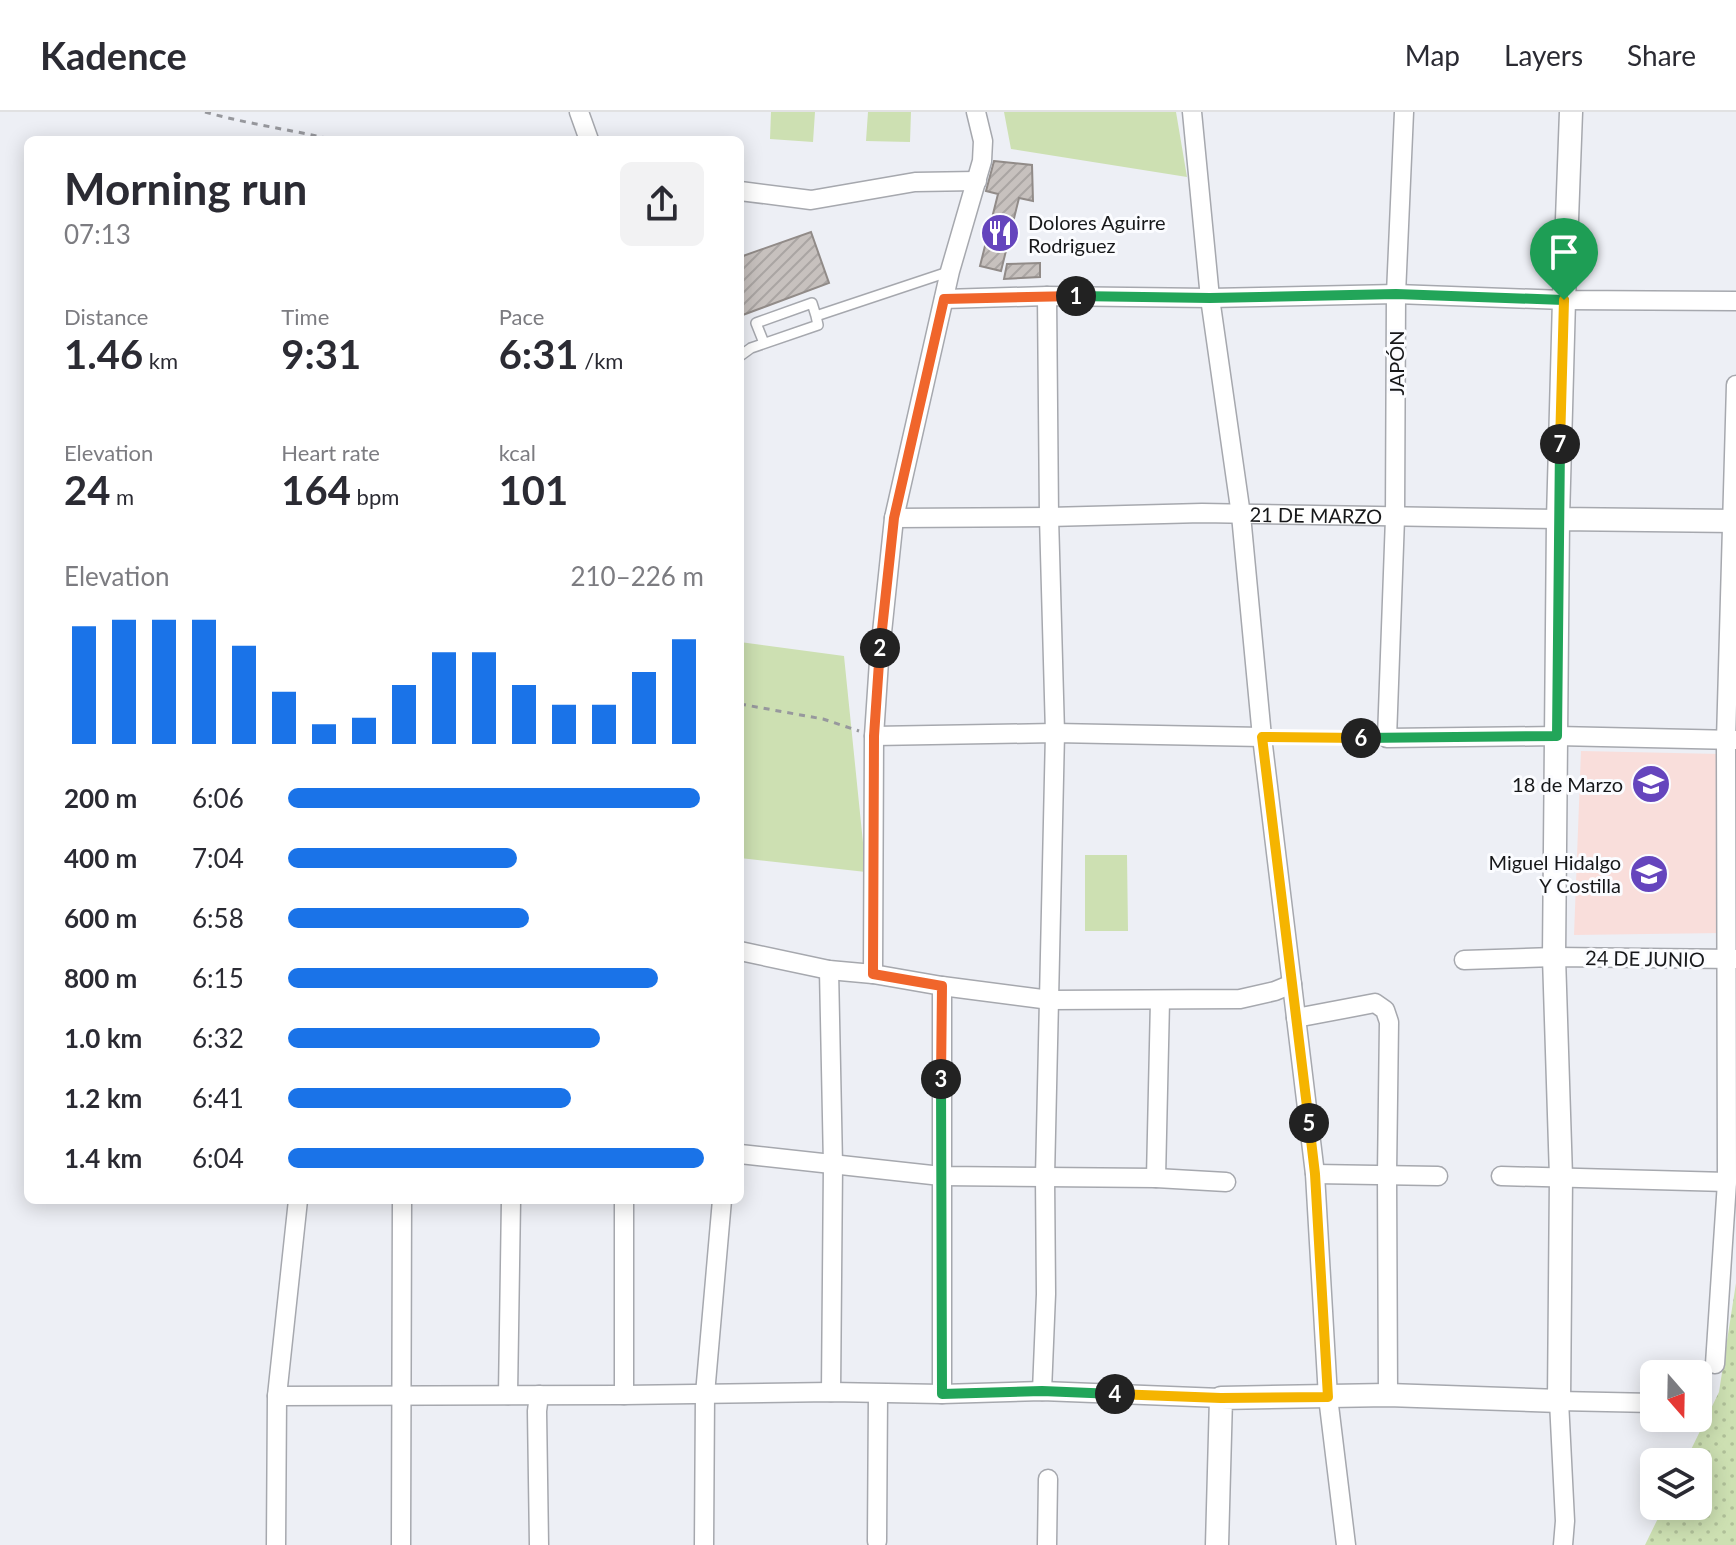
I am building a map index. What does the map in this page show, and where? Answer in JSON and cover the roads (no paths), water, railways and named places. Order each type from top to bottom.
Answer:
[{"type":"street","points":[[579,112],[588,136]]},
{"type":"street","points":[[873,974],[874,736],[894,518],[950,271],[982,161],[983,141],[976,112]]},
{"type":"street","points":[[1192,112],[1210,298],[1241,515],[1262,737],[1315,1174],[1328,1397],[1346,1545]]},
{"type":"street","name":"JAPÓN","points":[[1404,112],[1396,294],[1395,518],[1387,738],[1557,736]]},
{"type":"street","points":[[1563,1545],[1565,1521],[1559,1401],[1561,1177],[1554,957],[1558,519],[1571,112]]},
{"type":"street","points":[[744,192],[811,200],[915,182],[977,181]]},
{"type":"street","points":[[944,299],[1396,294],[1564,300],[1736,301]]},
{"type":"street","points":[[1042,1391],[1055,733],[1047,296]]},
{"type":"street","points":[[1715,1364],[1727,1182],[1736,385]]},
{"type":"street","name":"21 DE MARZO","points":[[894,518],[1202,513],[1395,518],[1734,520]]},
{"type":"street","points":[[874,736],[1055,733],[1262,737]]},
{"type":"street","points":[[1557,736],[1731,740]]},
{"type":"street","points":[[744,952],[829,970],[1050,1000],[1240,999],[1292,984]]},
{"type":"street","name":"24 DE JUNIO","points":[[1464,960],[1554,957],[1731,959]]},
{"type":"street","points":[[829,970],[833,1165],[831,1392]]},
{"type":"street","points":[[942,986],[942,1394]]},
{"type":"street","points":[[1156,1178],[1160,1001]]},
{"type":"street","points":[[1296,1018],[1375,1003],[1385,1010],[1389,1022],[1388,1395]]},
{"type":"street","points":[[744,1154],[941,1176],[1156,1178],[1226,1182]]},
{"type":"street","points":[[1315,1174],[1438,1176]]},
{"type":"street","points":[[1501,1176],[1727,1182]]},
{"type":"street","points":[[276,1545],[277,1396],[298,1204]]},
{"type":"street","points":[[401,1545],[402,1204]]},
{"type":"street","points":[[508,1395],[511,1204]]},
{"type":"street","points":[[624,1204],[624,1395]]},
{"type":"street","points":[[704,1545],[705,1394],[722,1204]]},
{"type":"street","points":[[277,1396],[1042,1391],[1221,1398],[1388,1395],[1640,1403]]},
{"type":"street","points":[[877,1541],[878,1394]]},
{"type":"street","points":[[539,1395],[539,1545]]},
{"type":"street","points":[[1217,1545],[1221,1398]]},
{"type":"street","points":[[1047,1545],[1048,1479]]},
{"type":"lane","points":[[816,316],[950,271]]},
{"type":"lane","points":[[744,353],[818,325],[812,303],[756,323],[764,343]]},
{"type":"place","name":"Dolores Aguirre Rodriguez","points":[[1000,233]]},
{"type":"place","name":"18 de Marzo","points":[[1651,784]]},
{"type":"place","name":"Miguel Hidalgo Y Costilla","points":[[1649,874]]}]
